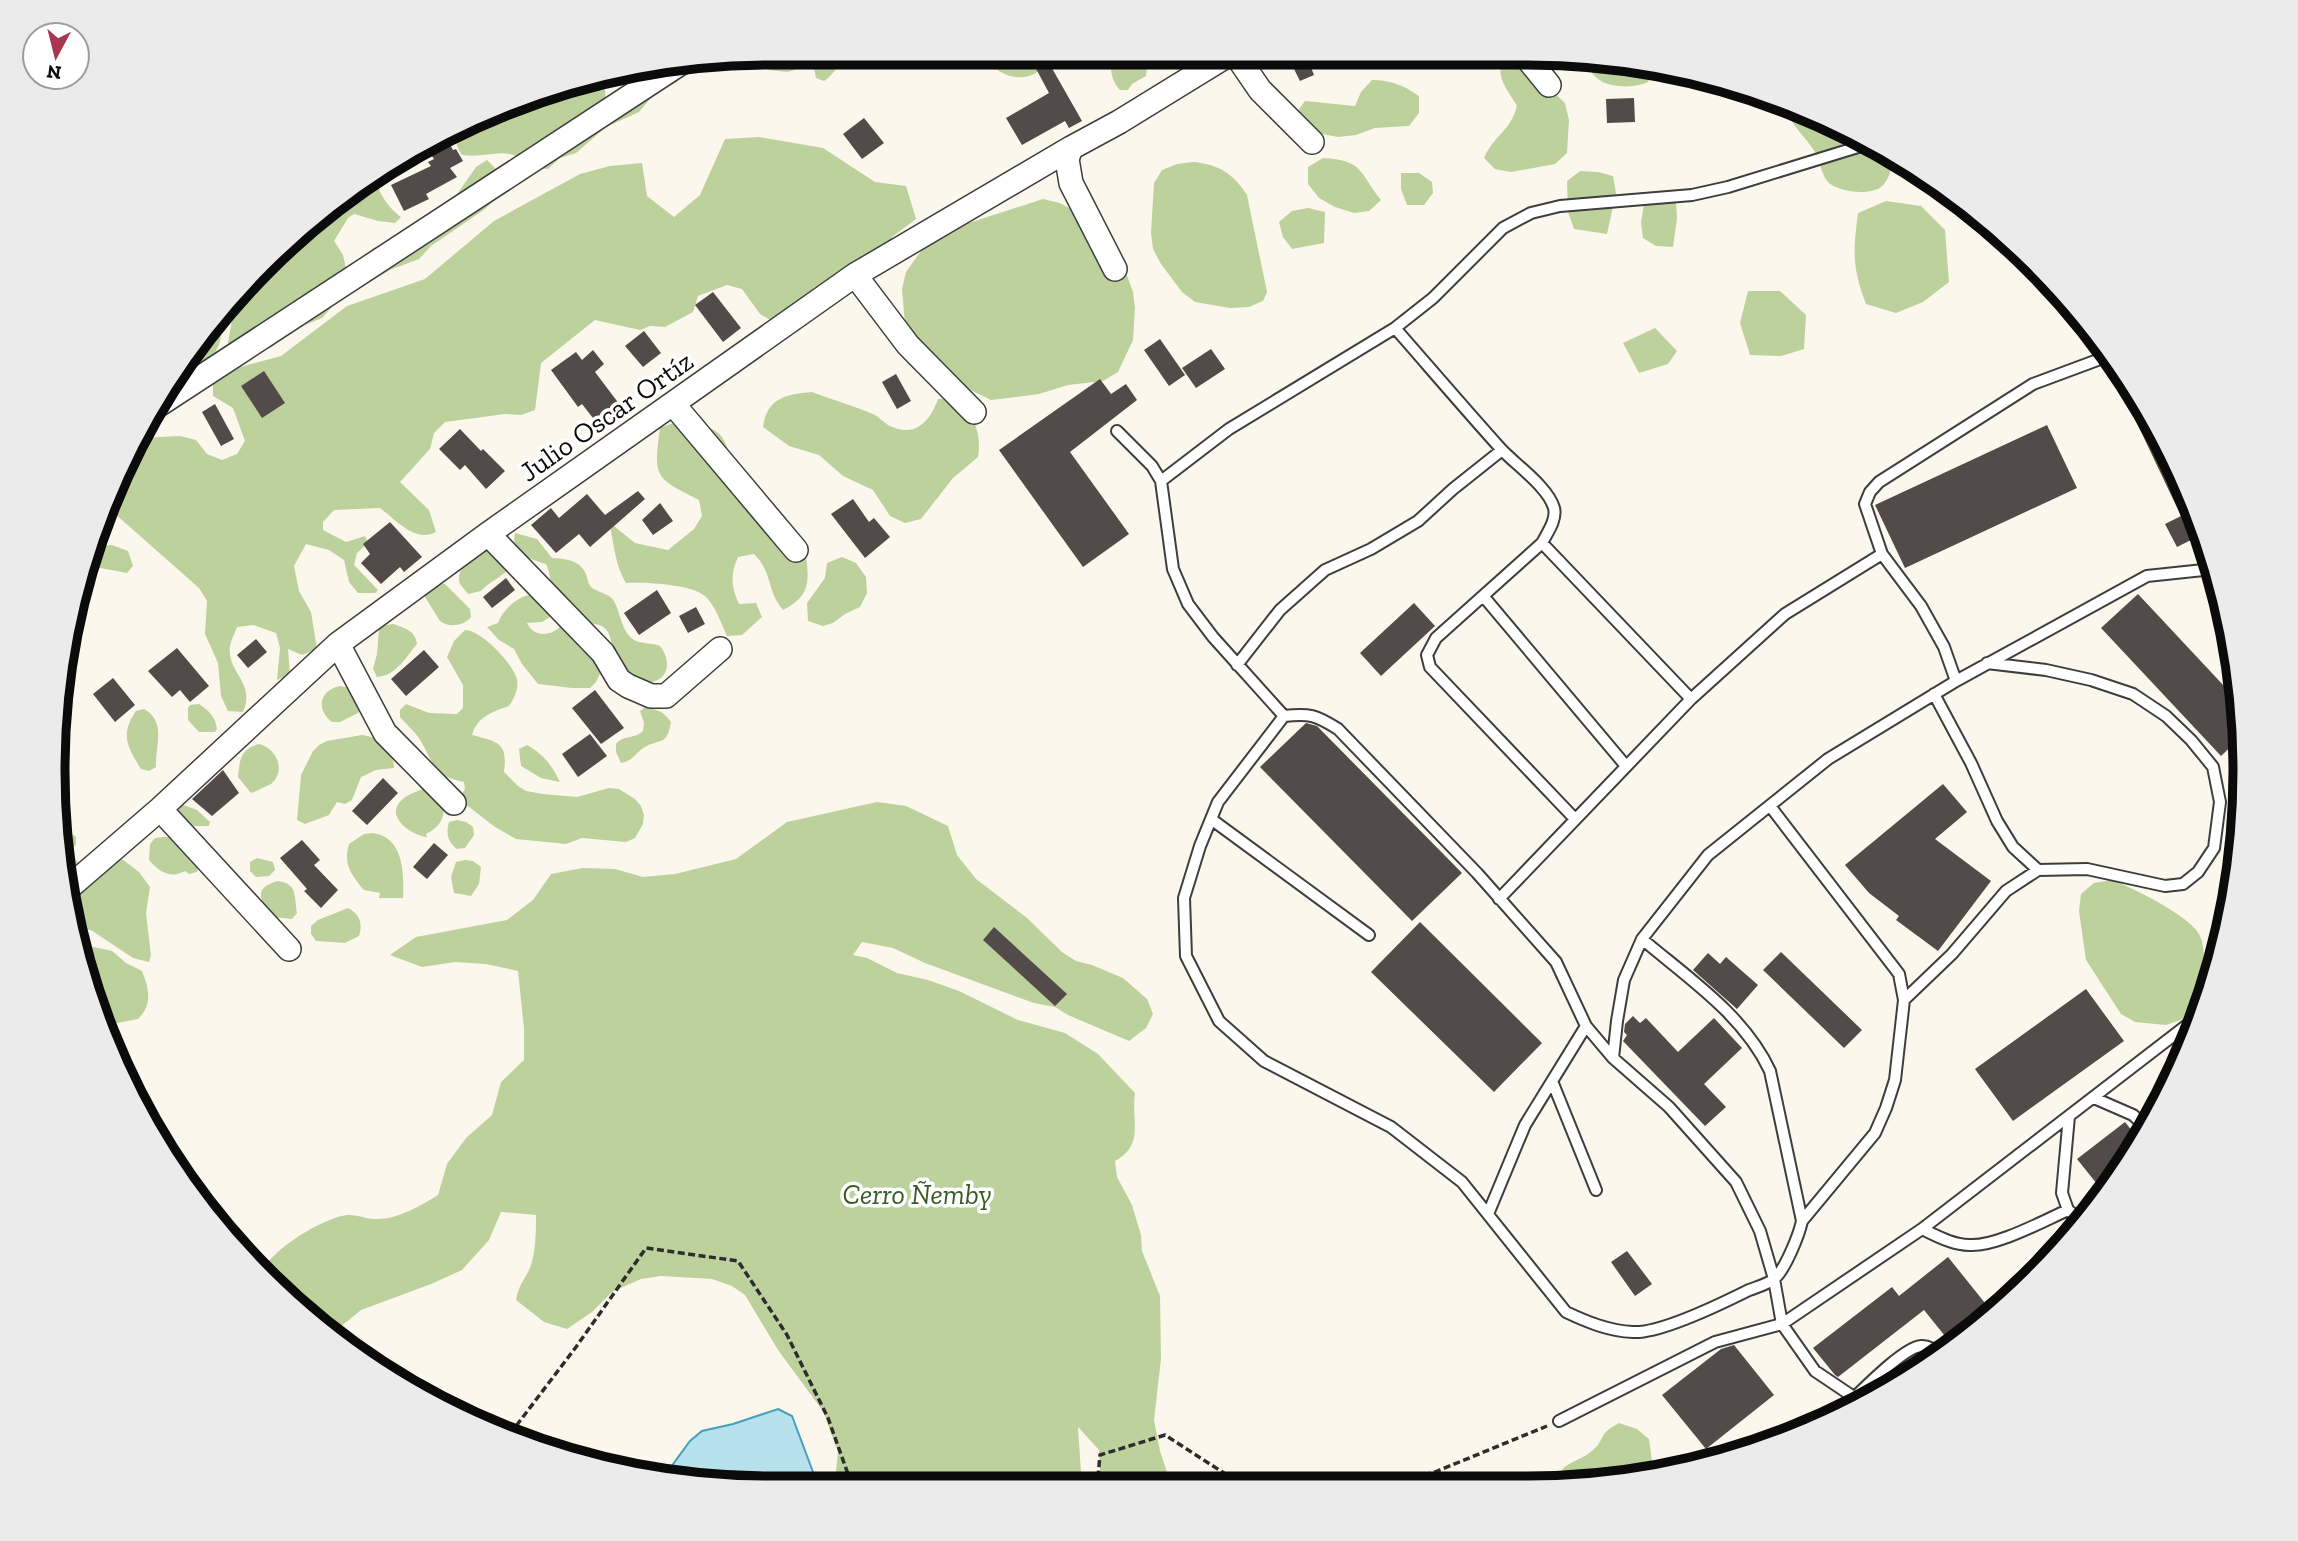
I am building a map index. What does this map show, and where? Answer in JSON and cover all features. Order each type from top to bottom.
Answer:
[{"type":"street","name":"Julio Oscar Ortíz","points":[[74,883],[160,809],[338,644],[488,534],[855,275],[1212,65]]},
{"type":"street","points":[[1243,65],[1260,90],[1312,142]]},
{"type":"street","points":[[1533,65],[1549,85]]},
{"type":"street","points":[[173,395],[666,73]]},
{"type":"street","points":[[1072,148],[1067,159],[1071,183],[1115,269]]},
{"type":"street","points":[[855,275],[908,345],[974,412]]},
{"type":"street","points":[[674,405],[796,550]]},
{"type":"street","points":[[488,534],[603,653],[619,680],[628,687],[651,696],[666,696],[720,649]]},
{"type":"street","points":[[338,644],[385,733],[454,803]]},
{"type":"street","points":[[160,809],[289,949]]},
{"type":"lane","points":[[1161,481],[1229,429],[1395,328],[1433,298],[1503,228],[1531,213],[1560,206],[1692,195],[1728,187],[1857,147]]},
{"type":"lane","points":[[1395,328],[1503,450],[1541,488],[1554,509],[1554,517],[1542,543],[1436,638],[1427,655],[1430,667],[1575,819]]},
{"type":"lane","points":[[1956,681],[1944,647],[1921,606],[1882,554],[1866,504],[1870,492],[1879,482],[2033,384],[2100,359]]},
{"type":"lane","points":[[1117,431],[1152,466],[1161,481],[1173,569],[1188,604],[1237,665],[1284,716]]},
{"type":"lane","points":[[1237,665],[1280,610],[1325,570],[1371,549],[1418,520],[1503,450]]},
{"type":"lane","points":[[1542,543],[1691,699]]},
{"type":"lane","points":[[1499,899],[1691,699],[1785,614],[1882,554]]},
{"type":"lane","points":[[1614,1058],[1624,980],[1642,939],[1708,855],[1828,759],[1987,663],[2147,576],[2204,570]]},
{"type":"lane","points":[[1484,597],[1626,766]]},
{"type":"lane","points":[[1904,1000],[1952,954],[2006,891],[2038,870],[2087,869],[2165,886],[2183,884],[2198,872],[2214,848],[2220,802],[2213,767],[2191,740],[2166,716],[2133,694],[2091,680],[2046,670],[1987,663]]},
{"type":"lane","points":[[1934,694],[1971,763],[2002,830],[2013,847],[2038,870]]},
{"type":"lane","points":[[1642,939],[1720,1005],[1749,1035],[1760,1051],[1770,1071],[1802,1221],[1798,1239],[1774,1279],[1711,1308],[1652,1330],[1634,1333],[1613,1330],[1566,1312],[1462,1182],[1391,1127],[1264,1061],[1219,1021],[1186,956],[1185,898],[1218,802],[1284,716],[1304,713],[1317,716],[1338,729],[1556,962],[1586,1026],[1614,1058],[1669,1107],[1736,1182],[1760,1231],[1774,1279],[1782,1324],[1815,1371],[1852,1397]]},
{"type":"lane","points":[[1770,806],[1899,974],[1904,1000],[1895,1080],[1875,1133],[1802,1221]]},
{"type":"lane","points":[[1211,819],[1368,935]]},
{"type":"lane","points":[[1488,1214],[1525,1125],[1586,1026]]},
{"type":"lane","points":[[1559,1421],[1716,1342],[1782,1324],[1923,1229],[2185,1027]]},
{"type":"lane","points":[[1552,1081],[1596,1190]]},
{"type":"lane","points":[[2094,1098],[2133,1115],[2140,1121]]},
{"type":"lane","points":[[2069,1116],[2062,1193],[2068,1210],[2075,1215]]},
{"type":"lane","points":[[1923,1229],[1952,1242],[1971,1246],[2012,1235],[2068,1210]]},
{"type":"lane","points":[[1872,1386],[1902,1354],[1921,1346],[1931,1349]]},
{"type":"path","points":[[514,1428],[646,1248],[738,1261],[787,1335],[828,1418],[848,1476]]},
{"type":"path","points":[[1420,1476],[1559,1421]]},
{"type":"path","points":[[1098,1476],[1100,1455],[1165,1436],[1227,1476]]},
{"type":"green space","points":[[768,65],[797,65],[795,70],[787,72],[769,70]]},
{"type":"green space","points":[[813,65],[839,65],[824,81],[816,78]]},
{"type":"green space","points":[[900,65],[942,65],[915,69]]},
{"type":"green space","points":[[1044,65],[1033,75],[1025,77],[1009,76],[994,67]]},
{"type":"green space","points":[[1111,65],[1147,65],[1146,76],[1132,84],[1128,90],[1120,90],[1112,74]]},
{"type":"green space","points":[[1538,65],[1552,91],[1565,103],[1569,120],[1567,153],[1555,164],[1511,172],[1495,169],[1484,158],[1510,122],[1517,106],[1502,80],[1501,67]]},
{"type":"green space","points":[[1589,68],[1651,76],[1648,82],[1640,85],[1610,85],[1594,76]]},
{"type":"green space","points":[[668,73],[677,74],[677,82],[655,93],[639,112],[606,127],[576,153],[560,158],[548,169],[532,168],[523,160],[507,154],[462,155],[458,147],[458,138],[494,124],[502,117],[544,102],[598,87],[605,90],[606,107],[636,85],[634,78]]},
{"type":"green space","points":[[1372,80],[1397,84],[1419,96],[1419,113],[1409,126],[1375,128],[1356,135],[1338,137],[1302,130],[1295,115],[1305,101],[1355,106],[1361,92]]},
{"type":"green space","points":[[1788,115],[1840,138],[1892,166],[1884,184],[1876,190],[1854,192],[1828,182],[1815,152]]},
{"type":"green space","points":[[759,137],[823,148],[875,182],[906,186],[916,219],[892,237],[889,248],[774,322],[760,314],[742,289],[727,285],[698,296],[693,312],[665,327],[650,326],[640,330],[595,320],[541,363],[535,410],[521,415],[505,414],[445,422],[434,433],[430,449],[400,482],[429,510],[436,532],[421,535],[413,532],[380,508],[334,510],[323,522],[323,530],[346,542],[365,536],[368,543],[357,553],[354,565],[378,590],[375,593],[358,593],[349,582],[344,560],[329,550],[306,544],[294,566],[299,591],[311,612],[317,649],[302,655],[288,649],[290,674],[277,680],[280,648],[276,633],[253,625],[237,627],[230,651],[245,687],[246,703],[243,712],[228,711],[221,696],[218,663],[205,634],[207,601],[199,588],[113,513],[149,438],[180,436],[196,440],[207,454],[222,460],[237,454],[245,441],[233,408],[213,396],[213,379],[218,373],[281,356],[347,306],[425,279],[494,221],[580,174],[610,166],[642,163],[647,196],[674,217],[700,195],[725,139]]},
{"type":"green space","points":[[1323,158],[1346,161],[1359,169],[1381,200],[1369,211],[1354,213],[1319,198],[1308,184],[1308,167]]},
{"type":"green space","points":[[487,160],[497,170],[498,196],[485,209],[431,246],[419,259],[390,270],[370,282],[364,278],[363,262],[373,248],[391,243],[453,200],[476,167]]},
{"type":"green space","points":[[1194,162],[1225,171],[1247,195],[1267,292],[1263,301],[1249,307],[1230,308],[1195,302],[1182,292],[1153,249],[1151,233],[1154,183],[1162,170],[1177,164]]},
{"type":"green space","points":[[1580,171],[1613,176],[1616,193],[1607,234],[1574,229],[1568,212],[1567,181]]},
{"type":"green space","points":[[1401,173],[1419,173],[1432,182],[1433,193],[1424,205],[1407,205],[1401,189]]},
{"type":"green space","points":[[378,184],[387,203],[401,217],[395,223],[354,214],[348,218],[334,241],[343,255],[350,287],[322,318],[305,325],[270,348],[232,349],[228,343],[235,313],[271,271],[305,240]]},
{"type":"green space","points":[[1659,198],[1676,202],[1673,247],[1656,246],[1643,238],[1641,222],[1644,205]]},
{"type":"green space","points":[[1043,199],[1060,203],[1089,219],[1116,245],[1133,292],[1133,340],[1118,372],[1103,381],[1068,385],[1039,394],[991,400],[942,376],[905,324],[902,289],[906,272],[926,244],[938,233]]},
{"type":"green space","points":[[1886,201],[1921,206],[1945,230],[1949,282],[1923,302],[1896,313],[1866,304],[1855,259],[1858,213]]},
{"type":"green space","points":[[1308,208],[1325,212],[1324,243],[1292,249],[1283,237],[1279,222],[1292,211]]},
{"type":"green space","points":[[1748,291],[1780,291],[1806,315],[1804,349],[1781,356],[1750,355],[1740,323]]},
{"type":"green space","points":[[1655,328],[1677,351],[1668,364],[1639,373],[1623,343]]},
{"type":"green space","points":[[220,330],[218,347],[198,368],[186,375]]},
{"type":"green space","points":[[812,392],[875,415],[897,429],[906,430],[926,421],[938,399],[955,398],[975,424],[979,440],[978,457],[953,478],[921,519],[905,523],[890,516],[873,490],[843,476],[819,455],[789,446],[763,427],[769,410],[779,399]]},
{"type":"green space","points":[[676,422],[709,428],[722,437],[731,469],[806,557],[808,575],[805,589],[798,600],[783,610],[760,561],[754,554],[738,557],[733,575],[736,598],[739,604],[756,603],[762,617],[742,635],[727,636],[713,605],[700,593],[668,585],[626,583],[619,569],[609,522],[635,543],[668,550],[694,529],[702,516],[699,500],[665,481],[660,475],[657,457],[660,428]]},
{"type":"green space","points":[[515,533],[537,539],[552,558],[579,564],[591,587],[614,601],[630,636],[637,641],[660,646],[667,662],[663,676],[652,682],[629,677],[614,654],[607,630],[600,625],[581,623],[576,643],[603,667],[596,682],[590,688],[538,684],[514,649],[499,640],[487,627],[498,623],[503,613],[517,600],[533,594],[551,612],[550,617],[542,622],[527,623],[533,631],[550,633],[559,628],[546,564],[518,551],[514,540]]},
{"type":"green space","points":[[112,545],[128,551],[133,566],[127,573],[95,567],[103,546]]},
{"type":"green space","points":[[487,546],[505,558],[507,571],[481,591],[468,594],[460,584],[460,571],[476,557],[479,550]]},
{"type":"green space","points":[[842,557],[856,563],[866,577],[867,593],[860,607],[823,626],[808,621],[807,603],[825,578],[827,563]]},
{"type":"green space","points":[[433,584],[445,584],[470,609],[471,617],[456,625],[440,621],[425,597]]},
{"type":"green space","points":[[394,624],[412,633],[417,644],[395,670],[377,677],[373,669],[379,629]]},
{"type":"green space","points":[[465,630],[472,631],[496,649],[515,673],[517,683],[516,693],[509,706],[481,719],[472,735],[499,745],[504,755],[504,772],[526,791],[577,797],[609,788],[619,789],[635,799],[644,815],[643,824],[635,838],[626,842],[582,838],[566,844],[516,839],[464,803],[461,796],[465,789],[464,782],[439,772],[419,738],[400,717],[400,710],[406,704],[429,713],[457,714],[463,708],[463,685],[447,657],[454,641]]},
{"type":"green space","points":[[340,686],[358,690],[361,706],[358,713],[340,722],[332,722],[323,711],[322,701],[328,691]]},
{"type":"green space","points":[[199,704],[213,717],[217,729],[215,732],[199,732],[188,720],[190,705]]},
{"type":"green space","points":[[644,708],[659,711],[668,718],[671,722],[668,735],[621,763],[616,744],[643,731],[644,723],[640,711]]},
{"type":"green space","points":[[144,709],[151,714],[158,728],[156,767],[149,771],[141,769],[127,740],[131,719],[136,711]]},
{"type":"green space","points":[[362,735],[381,741],[389,749],[394,768],[376,770],[361,777],[352,800],[345,804],[337,802],[329,815],[305,824],[297,820],[301,775],[313,751],[327,741]]},
{"type":"green space","points":[[259,744],[270,750],[279,766],[276,778],[271,784],[251,793],[238,777],[239,765],[245,752]]},
{"type":"green space","points":[[527,745],[546,760],[560,782],[541,778],[521,766],[519,749]]},
{"type":"green space","points":[[425,788],[443,802],[444,807],[441,821],[426,834],[427,837],[415,834],[403,826],[396,815],[401,800]]},
{"type":"green space","name":"Cerro Ñemby","points":[[877,802],[906,806],[948,826],[957,855],[976,879],[1027,918],[1062,952],[1076,961],[1123,978],[1147,999],[1153,1014],[1146,1028],[1129,1041],[1055,1007],[1034,1003],[925,963],[893,948],[862,942],[853,955],[867,958],[897,973],[959,991],[1018,1020],[1065,1033],[1098,1054],[1135,1093],[1133,1140],[1124,1154],[1115,1161],[1117,1177],[1132,1205],[1141,1235],[1142,1251],[1160,1296],[1161,1359],[1154,1420],[1168,1476],[1100,1476],[1099,1450],[1078,1427],[1081,1476],[838,1476],[838,1452],[823,1411],[778,1350],[745,1295],[732,1286],[712,1279],[661,1276],[641,1279],[612,1292],[592,1312],[567,1329],[544,1322],[516,1300],[532,1262],[536,1215],[501,1212],[489,1240],[462,1270],[361,1310],[339,1328],[266,1265],[274,1255],[298,1237],[336,1218],[355,1215],[375,1219],[387,1218],[402,1214],[438,1195],[447,1164],[466,1138],[492,1115],[501,1082],[524,1060],[518,971],[486,964],[455,962],[422,967],[390,955],[416,937],[507,920],[533,900],[551,874],[583,868],[615,869],[643,877],[675,874],[736,859],[787,822]]},
{"type":"green space","points":[[181,804],[197,810],[210,822],[209,826],[190,826],[179,814],[178,806]]},
{"type":"green space","points":[[457,820],[473,827],[474,835],[465,848],[457,849],[448,837],[449,822]]},
{"type":"green space","points":[[68,832],[76,837],[76,845],[69,849]]},
{"type":"green space","points":[[373,833],[391,841],[396,849],[402,868],[403,898],[379,898],[380,893],[364,890],[349,869],[349,844],[364,834]]},
{"type":"green space","points":[[181,837],[199,864],[197,872],[170,874],[161,871],[149,860],[150,844],[155,838]]},
{"type":"green space","points":[[70,850],[78,863],[73,877]]},
{"type":"green space","points":[[118,856],[139,872],[150,887],[146,913],[151,955],[149,962],[133,958],[91,930],[83,929],[75,891]]},
{"type":"green space","points":[[257,858],[273,862],[275,870],[269,876],[256,877],[250,871],[250,862]]},
{"type":"green space","points":[[473,861],[481,867],[479,884],[471,896],[454,893],[451,877],[456,862]]},
{"type":"green space","points":[[2111,880],[2145,895],[2172,910],[2199,934],[2204,951],[2203,973],[2189,1017],[2166,1025],[2135,1022],[2121,1014],[2086,960],[2079,911],[2081,894],[2094,883]]},
{"type":"green space","points":[[278,881],[289,885],[294,892],[297,913],[292,919],[273,917],[262,900],[264,887]]},
{"type":"green space","points":[[348,908],[360,920],[359,936],[345,943],[316,941],[311,934],[311,926],[318,920]]},
{"type":"green space","points":[[94,947],[112,951],[126,963],[142,971],[148,1002],[138,1019],[112,1024],[88,949]]},
{"type":"green space","points":[[1619,1423],[1637,1429],[1649,1439],[1653,1465],[1559,1475],[1566,1466],[1598,1445],[1606,1432]]},
{"type":"water","points":[[778,1409],[792,1416],[814,1476],[724,1475],[670,1469],[690,1441],[702,1431]]},
{"type":"building","points":[[1034,65],[1050,65],[1082,121],[1069,128],[1065,121],[1022,145],[1006,118],[1049,93]]},
{"type":"building","points":[[1310,65],[1314,75],[1300,81],[1293,67]]},
{"type":"building","points":[[1634,98],[1635,122],[1607,123],[1606,99]]},
{"type":"building","points":[[864,118],[884,143],[862,159],[843,134]]},
{"type":"building","points":[[449,143],[463,161],[450,168],[457,177],[426,194],[429,199],[404,211],[391,185],[431,166],[428,162],[434,159],[430,153]]},
{"type":"building","points":[[713,292],[741,328],[723,342],[695,305]]},
{"type":"building","points":[[644,331],[661,353],[643,367],[625,346]]},
{"type":"building","points":[[1160,339],[1185,375],[1169,386],[1144,350]]},
{"type":"building","points":[[1211,349],[1225,369],[1196,388],[1182,368]]},
{"type":"building","points":[[593,350],[604,364],[595,372],[623,409],[600,427],[582,404],[578,407],[551,370],[576,352],[582,360]]},
{"type":"building","points":[[264,371],[285,403],[262,418],[241,386]]},
{"type":"building","points":[[896,374],[911,401],[897,409],[882,382]]},
{"type":"building","points":[[1100,379],[1111,394],[1126,384],[1137,400],[1070,452],[1129,534],[1083,567],[999,450]]},
{"type":"building","points":[[215,404],[234,439],[221,446],[202,412]]},
{"type":"building","points":[[2139,417],[2160,458],[2180,500],[2197,548],[2193,539],[2177,547],[2165,524],[2181,516],[2135,419]]},
{"type":"building","points":[[2047,425],[2077,488],[1905,568],[1875,505]]},
{"type":"building","points":[[460,429],[505,471],[486,489],[465,465],[460,470],[439,449]]},
{"type":"building","points":[[638,491],[645,499],[590,547],[579,534],[556,553],[531,525],[551,508],[559,518],[587,494],[605,515]]},
{"type":"building","points":[[853,499],[869,522],[874,518],[890,537],[865,558],[831,514]]},
{"type":"building","points":[[660,503],[673,521],[653,535],[642,520]]},
{"type":"building","points":[[390,522],[422,557],[404,572],[400,567],[381,584],[361,563],[370,554],[363,544]]},
{"type":"building","points":[[506,578],[515,590],[492,608],[483,597]]},
{"type":"building","points":[[657,590],[671,613],[639,635],[624,613]]},
{"type":"building","points":[[2138,594],[2228,691],[2232,745],[2221,756],[2101,628]]},
{"type":"building","points":[[1414,603],[1435,626],[1381,676],[1360,653]]},
{"type":"building","points":[[696,607],[705,624],[688,633],[679,616]]},
{"type":"building","points":[[256,639],[267,652],[248,668],[237,655]]},
{"type":"building","points":[[177,648],[209,686],[190,702],[180,690],[172,697],[148,671]]},
{"type":"building","points":[[424,650],[439,667],[406,696],[391,679]]},
{"type":"building","points":[[113,678],[135,705],[115,722],[93,694]]},
{"type":"building","points":[[595,690],[624,728],[601,744],[572,708]]},
{"type":"building","points":[[1306,723],[1317,726],[1462,873],[1412,921],[1260,767]]},
{"type":"building","points":[[590,734],[607,756],[578,777],[562,754]]},
{"type":"building","points":[[223,770],[239,793],[212,816],[192,799]]},
{"type":"building","points":[[383,778],[398,793],[367,825],[352,811]]},
{"type":"building","points":[[1943,784],[1967,812],[1935,839],[1991,881],[1938,951],[1896,920],[1899,916],[1869,893],[1845,865]]},
{"type":"building","points":[[302,840],[320,860],[314,865],[338,890],[321,908],[304,891],[307,889],[280,858]]},
{"type":"building","points":[[434,843],[448,855],[427,879],[413,867]]},
{"type":"building","points":[[1420,922],[1542,1043],[1494,1092],[1371,972]]},
{"type":"building","points":[[994,927],[1067,994],[1055,1006],[983,940]]},
{"type":"building","points":[[1781,952],[1862,1030],[1844,1048],[1763,970]]},
{"type":"building","points":[[1708,953],[1720,964],[1726,957],[1758,985],[1737,1009],[1693,970]]},
{"type":"building","points":[[2086,989],[2124,1041],[2013,1121],[1975,1069]]},
{"type":"building","points":[[1633,1016],[1640,1023],[1646,1018],[1678,1052],[1714,1018],[1742,1048],[1704,1084],[1726,1107],[1705,1126],[1623,1041],[1627,1035],[1624,1032],[1625,1024]]},
{"type":"building","points":[[2125,1122],[2133,1132],[2098,1185],[2077,1159]]},
{"type":"building","points":[[1627,1251],[1652,1284],[1635,1296],[1611,1262]]},
{"type":"building","points":[[1948,1257],[1987,1306],[1946,1338],[1924,1310],[1838,1377],[1835,1375],[1813,1348],[1892,1287],[1899,1296]]},
{"type":"building","points":[[1734,1345],[1774,1395],[1706,1449],[1662,1395],[1721,1349]]}]
